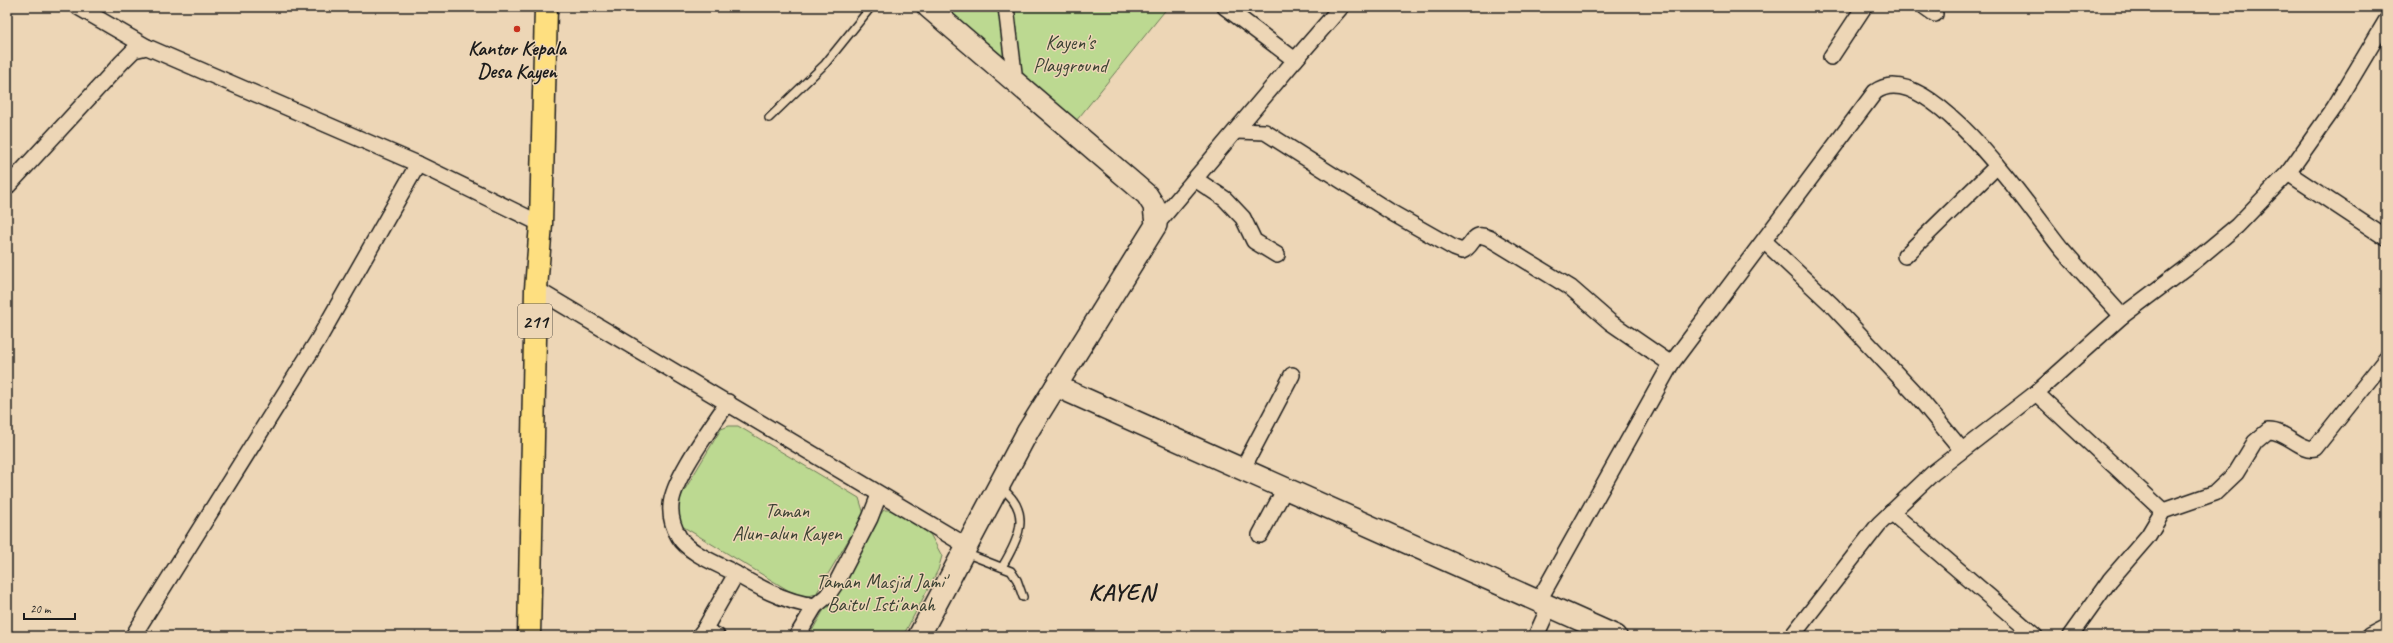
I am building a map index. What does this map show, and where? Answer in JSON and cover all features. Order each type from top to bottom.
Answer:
[{"type":"main road","name":"211","points":[[529,636],[536,289],[542,224],[546,7]]},
{"type":"street","points":[[78,7],[147,47],[418,164],[542,224]]},
{"type":"street","points":[[928,7],[1147,195],[1154,206],[1156,224]]},
{"type":"street","points":[[1006,7],[1015,81]]},
{"type":"street","points":[[1225,7],[1295,60]]},
{"type":"street","points":[[919,636],[1028,431],[1156,224],[1340,7]]},
{"type":"street","points":[[1831,57],[1864,7]]},
{"type":"street","points":[[1792,636],[1891,512],[1962,449],[2036,393],[2122,316],[2196,261],[2237,226],[2288,173],[2334,108],[2386,21]]},
{"type":"street","points":[[7,187],[134,50],[147,47]]},
{"type":"street","points":[[1536,636],[1543,604],[1671,364],[1875,92],[1886,86],[1906,88],[1936,104],[1981,146],[2062,249],[2122,316]]},
{"type":"street","points":[[1236,131],[1265,132],[1394,214],[1454,248],[1462,251],[1467,249],[1477,236],[1482,235],[1489,238],[1571,288],[1610,322],[1671,364]]},
{"type":"street","points":[[133,636],[318,340],[418,164]]},
{"type":"street","points":[[1905,256],[1998,166]]},
{"type":"street","points":[[2288,173],[2386,238]]},
{"type":"street","points":[[1195,179],[1226,199],[1243,218],[1254,241],[1277,255]]},
{"type":"street","points":[[1764,241],[1831,304],[1919,398],[1962,449]]},
{"type":"street","points":[[536,289],[728,402],[965,549]]},
{"type":"street","points":[[2070,636],[2110,580],[2148,536],[2163,511],[2215,493],[2236,474],[2255,442],[2268,430],[2280,432],[2307,448],[2317,446],[2386,359]]},
{"type":"street","points":[[1243,468],[1292,375]]},
{"type":"street","points":[[1056,386],[1286,487],[1616,636]]},
{"type":"street","points":[[2036,393],[2163,511]]},
{"type":"street","points":[[728,402],[708,432],[676,488],[671,504],[672,522],[679,538],[694,550],[769,592],[800,604],[815,606]]},
{"type":"street","points":[[1260,535],[1286,487]]},
{"type":"street","points":[[797,636],[815,606],[827,596],[838,580],[870,518],[879,495]]},
{"type":"street","points":[[1891,512],[2035,636]]},
{"type":"street","points":[[707,634],[736,574]]},
{"type":"street","points":[[2369,636],[2386,627]]},
{"type":"lane","points":[[770,118],[825,64],[871,7]]},
{"type":"lane","points":[[999,486],[1012,496],[1019,516],[1020,531],[1015,546],[1002,567]]},
{"type":"lane","points":[[965,549],[1011,571],[1017,580],[1023,598]]},
{"type":"green space","name":"Kayen's Playground","points":[[944,7],[1168,7],[1076,121]]},
{"type":"green space","name":"Taman Alun-alun Kayen","points":[[729,426],[738,426],[859,498],[864,514],[816,594],[801,598],[677,523],[675,506],[721,429]]},
{"type":"green space","name":"Taman Masjid Jami' Baitul Isti'anah","points":[[884,510],[892,510],[930,534],[942,556],[938,570],[903,636],[809,636],[873,523]]},
{"type":"place","name":"Kantor Kepala Desa Kayen","points":[[517,29]]},
{"type":"district","name":"KAYEN","points":[[1122,592]]}]
